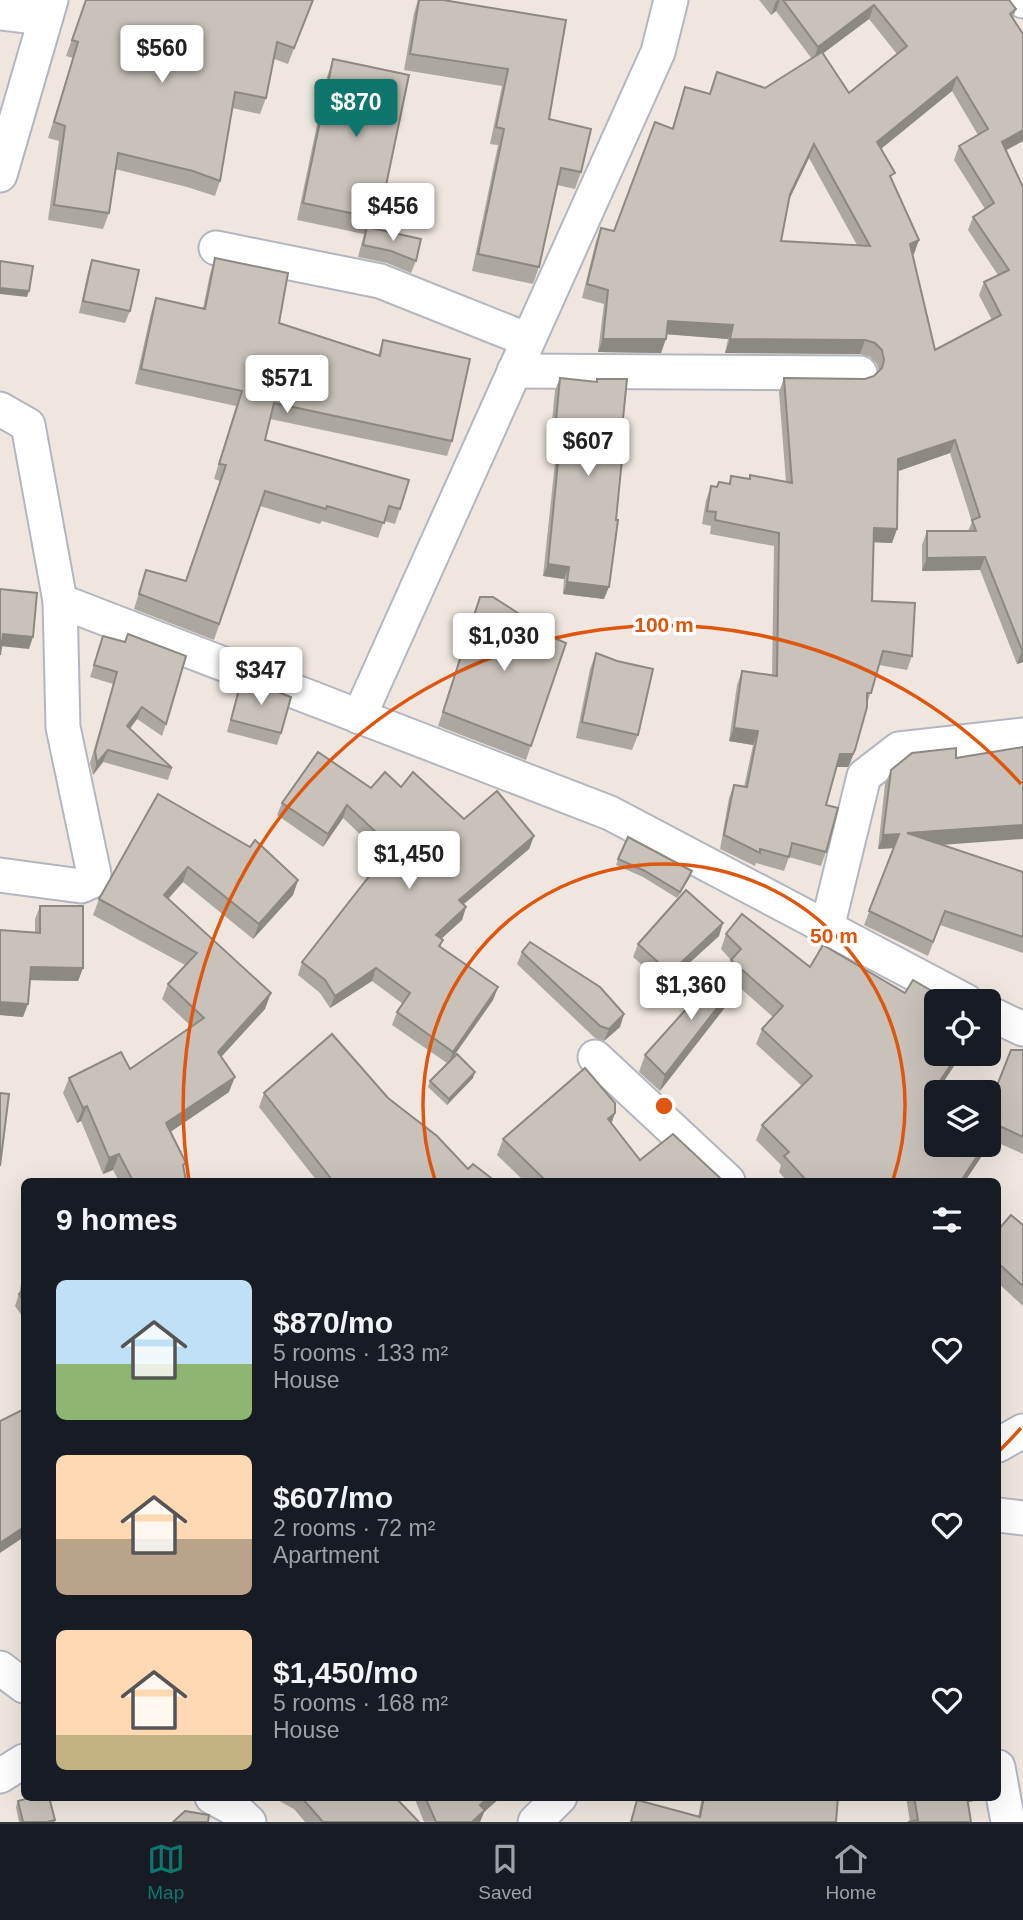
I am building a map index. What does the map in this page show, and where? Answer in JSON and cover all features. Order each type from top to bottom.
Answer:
[{"type":"street","points":[[359,717],[658,52],[671,0]]},
{"type":"street","points":[[0,13],[47,9],[0,175]]},
{"type":"street","points":[[216,248],[380,281],[528,340]]},
{"type":"street","points":[[514,371],[860,373]]},
{"type":"street","points":[[0,409],[28,425],[60,601],[63,727],[94,874],[90,881],[80,886],[0,875]]},
{"type":"street","points":[[60,601],[610,813],[943,989]]},
{"type":"street","points":[[827,928],[864,776],[899,749],[1023,735]]},
{"type":"street","points":[[1001,1018],[1023,1028]]},
{"type":"street","points":[[595,1057],[725,1178]]},
{"type":"street","points":[[1001,1515],[1023,1518]]},
{"type":"street","points":[[0,1668],[21,1684]]},
{"type":"street","points":[[0,1776],[21,1763]]},
{"type":"street","points":[[1001,1784],[1008,1822]]},
{"type":"street","points":[[219,1801],[236,1810],[249,1822]]},
{"type":"building","points":[[86,0],[313,0],[294,48],[277,42],[266,98],[235,92],[220,181],[193,171],[118,153],[109,213],[54,205],[65,126],[54,122],[78,42],[72,40]]},
{"type":"building","points":[[419,0],[443,0],[566,20],[549,119],[591,129],[581,172],[561,168],[539,267],[478,254],[504,129],[496,127],[508,69],[410,54]]},
{"type":"building","points":[[783,0],[1009,0],[1016,9],[1010,14],[1023,34],[1023,130],[1002,142],[1023,187],[1023,650],[985,557],[927,558],[927,531],[976,531],[972,520],[980,517],[955,440],[898,459],[897,529],[874,528],[872,601],[915,603],[912,656],[883,651],[871,693],[867,693],[867,707],[855,750],[853,754],[840,754],[826,805],[838,808],[826,852],[792,843],[789,857],[760,849],[760,853],[724,835],[734,785],[747,787],[758,731],[734,728],[742,671],[777,676],[779,533],[715,520],[716,512],[707,511],[711,486],[717,487],[719,482],[730,484],[731,476],[750,479],[750,475],[792,483],[784,378],[865,379],[874,376],[882,368],[882,350],[875,343],[865,340],[730,339],[733,325],[668,321],[666,339],[603,339],[608,290],[587,284],[601,228],[614,231],[655,122],[673,129],[685,87],[710,94],[717,72],[765,88],[822,52],[849,93],[907,46],[874,5],[818,47]],"holes":[[[957,77],[988,129],[959,146],[994,203],[973,217],[1009,270],[984,282],[1001,315],[935,350],[910,244],[919,240],[890,176],[895,173],[877,142]],[[814,144],[870,246],[781,241],[790,194]]]},
{"type":"building","points":[[333,59],[409,75],[379,219],[303,203]]},
{"type":"building","points":[[367,227],[421,239],[416,261],[391,251],[363,245]]},
{"type":"building","points":[[215,258],[288,273],[279,323],[380,356],[383,340],[470,359],[452,441],[274,403],[265,440],[409,480],[400,509],[389,506],[384,523],[265,491],[219,624],[139,594],[146,570],[186,581],[226,465],[219,464],[242,391],[141,369],[156,298],[205,309]]},
{"type":"building","points":[[92,260],[139,270],[130,311],[83,301]]},
{"type":"building","points":[[0,261],[33,266],[29,291],[0,288]]},
{"type":"building","points":[[560,378],[597,382],[597,379],[627,379],[620,449],[623,449],[618,520],[609,587],[567,582],[569,567],[548,564],[560,441],[554,441]]},
{"type":"building","points":[[0,589],[37,593],[33,637],[3,634],[0,655]]},
{"type":"building","points":[[480,597],[493,597],[521,615],[517,622],[566,643],[531,746],[443,712]]},
{"type":"building","points":[[128,634],[186,656],[166,724],[142,707],[127,726],[172,768],[108,750],[97,763],[95,751],[117,672],[94,665],[103,636],[125,642]]},
{"type":"building","points":[[596,653],[653,669],[638,735],[582,722]]},
{"type":"building","points":[[242,678],[291,697],[281,733],[231,720]]},
{"type":"building","points":[[1023,747],[1023,825],[907,833],[1023,872],[1023,937],[945,911],[933,942],[869,911],[899,834],[883,835],[891,770],[912,753],[956,748],[956,758]]},
{"type":"building","points":[[318,752],[371,788],[385,772],[401,787],[413,772],[464,819],[497,791],[534,836],[459,900],[466,907],[436,935],[443,940],[439,946],[498,987],[453,1052],[397,1012],[410,993],[376,968],[335,996],[325,980],[302,962],[392,847],[347,805],[328,834],[282,803]]},
{"type":"building","points":[[158,794],[250,847],[255,840],[298,880],[259,924],[188,867],[164,895],[271,993],[218,1052],[235,1077],[166,1123],[186,1163],[183,1165],[185,1178],[131,1178],[119,1154],[109,1158],[87,1106],[83,1108],[69,1078],[121,1052],[130,1069],[204,1018],[168,984],[197,953],[99,899]]},
{"type":"building","points":[[628,837],[692,871],[680,892],[618,859]]},
{"type":"building","points":[[686,890],[723,923],[670,973],[638,944]]},
{"type":"building","points":[[40,906],[83,906],[83,968],[31,967],[28,1004],[0,1002],[0,930],[40,933]]},
{"type":"building","points":[[742,914],[810,967],[823,945],[905,993],[913,980],[928,989],[924,989],[924,1066],[950,1066],[941,1080],[924,1080],[924,1157],[977,1157],[963,1178],[804,1178],[784,1156],[789,1152],[762,1125],[812,1076],[762,1029],[783,1006],[731,960],[741,949],[726,934]]},
{"type":"building","points":[[530,942],[600,987],[624,1014],[609,1029],[600,1026],[522,952]]},
{"type":"building","points":[[723,968],[738,981],[665,1075],[645,1055]]},
{"type":"building","points":[[332,1034],[388,1098],[437,1136],[468,1169],[473,1164],[491,1178],[331,1178],[264,1093]]},
{"type":"building","points":[[1011,1050],[1023,1050],[1023,1137],[1001,1127],[999,1080]]},
{"type":"building","points":[[457,1054],[475,1072],[449,1099],[430,1081]]},
{"type":"building","points":[[585,1068],[615,1103],[615,1113],[608,1119],[640,1160],[673,1134],[720,1178],[543,1178],[503,1139]]},
{"type":"building","points":[[0,1093],[9,1094],[0,1166]]},
{"type":"building","points":[[1011,1215],[1023,1225],[1023,1286],[1001,1266],[1001,1227]]},
{"type":"building","points":[[21,1410],[21,1529],[0,1543],[0,1421]]},
{"type":"building","points":[[18,1801],[50,1801],[55,1820],[23,1822]]},
{"type":"building","points":[[305,1801],[399,1801],[419,1822],[323,1822]]},
{"type":"building","points":[[427,1801],[484,1801],[480,1805],[485,1810],[472,1822],[436,1822]]},
{"type":"building","points":[[637,1801],[700,1817],[703,1801],[838,1801],[836,1822],[631,1822]]},
{"type":"building","points":[[915,1801],[968,1801],[971,1822],[908,1822],[918,1820]]},
{"type":"building","points":[[185,1811],[209,1815],[208,1822],[173,1822]]}]
